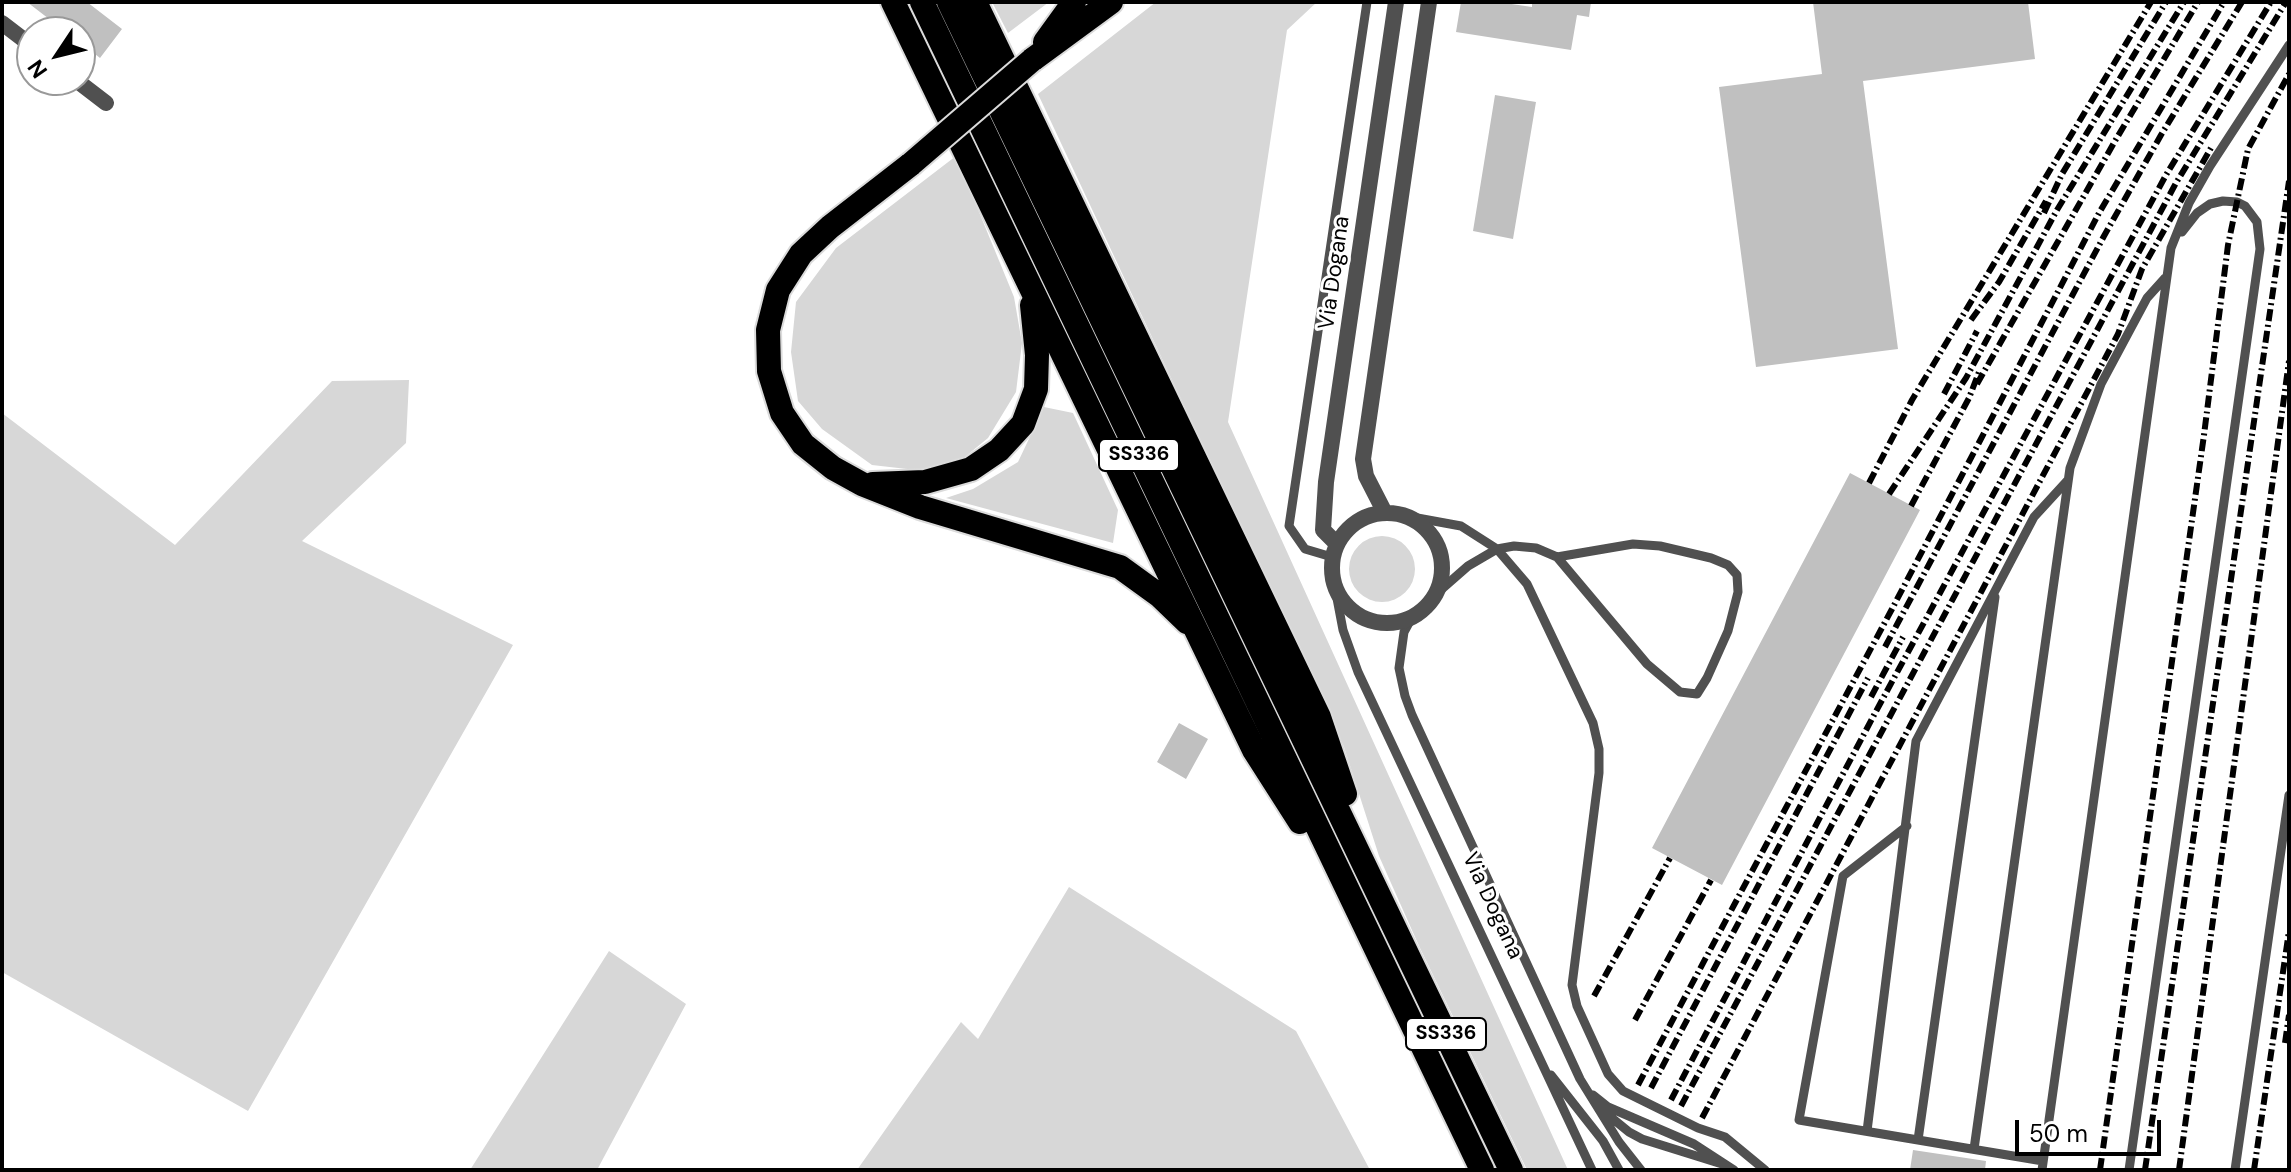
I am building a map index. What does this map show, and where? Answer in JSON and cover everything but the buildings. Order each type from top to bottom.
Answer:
[{"type":"highway","points":[[893,2],[1254,750],[1356,908]]},
{"type":"highway","name":"SS336","points":[[922,2],[1482,1170]]},
{"type":"highway","name":"SS336","points":[[949,2],[1511,1170]]},
{"type":"highway","points":[[975,2],[1319,717],[1381,898]]},
{"type":"highway","points":[[1032,60],[1074,2]]},
{"type":"highway","points":[[1111,2],[1032,60],[801,254],[778,290],[768,330],[769,371],[782,413],[803,444],[833,468],[862,484],[920,507],[1120,567],[1160,596],[1199,634]]},
{"type":"highway","points":[[862,484],[925,482],[971,469],[999,450],[1023,424],[1036,389],[1037,355],[1029,286]]},
{"type":"street","name":"Via Dogana","points":[[1335,588],[1331,567],[1334,551],[1323,530],[1326,482],[1396,2]]},
{"type":"street","points":[[1393,514],[1366,476],[1363,459],[1429,2]]},
{"type":"street","points":[[96,95],[106,103]]},
{"type":"street","points":[[1334,551],[1345,532],[1360,520],[1393,514],[1414,520],[1434,540],[1440,552],[1442,571],[1436,594]]},
{"type":"street","points":[[1335,588],[1345,605],[1365,620],[1384,624],[1411,619]]},
{"type":"street","name":"Via Dogana","points":[[1411,619],[1424,610],[1436,594]]},
{"type":"lane","points":[[1334,551],[1305,549],[1289,526],[1367,2]]},
{"type":"lane","points":[[1907,826],[1843,876],[1799,1120],[1974,1149],[2043,1166],[2171,248],[2189,203],[2210,166],[2289,45]]},
{"type":"lane","points":[[2129,1170],[2260,249],[2257,222],[2245,206],[2237,202],[2210,204],[2191,219],[2171,248]]},
{"type":"lane","points":[[1974,1149],[2067,481],[2101,384],[2147,298],[2165,278]]},
{"type":"lane","points":[[1867,1131],[1916,741],[2034,517],[2067,481]]},
{"type":"lane","points":[[1393,514],[1461,526],[1497,549],[1527,584],[1593,723],[1598,737],[1599,757],[1572,966],[1573,996],[1613,1081],[1623,1091],[1698,1128],[1725,1137],[1765,1170]]},
{"type":"lane","points":[[1436,594],[1468,566],[1497,549],[1514,546],[1536,548],[1557,557],[1647,664],[1680,692],[1697,694],[1728,631],[1738,592],[1737,575],[1728,565],[1699,554],[1633,544],[1557,557]]},
{"type":"lane","name":"Via Dogana","points":[[1335,588],[1343,630],[1358,672],[1592,1170]]},
{"type":"lane","points":[[1918,1140],[1996,590]]},
{"type":"lane","name":"Via Dogana","points":[[1411,619],[1404,632],[1399,668],[1405,696],[1585,1088],[1641,1170]]},
{"type":"lane","points":[[2235,1170],[2289,795]]},
{"type":"lane","name":"Via Dogana","points":[[1542,1064],[1603,1141],[1619,1170]]},
{"type":"lane","name":"Via Dogana","points":[[1585,1088],[1608,1107],[1694,1144],[1731,1168]]},
{"type":"lane","name":"Via Dogana","points":[[1585,1088],[1604,1112],[1629,1132],[1683,1154],[1731,1168]]},
{"type":"shaded area","points":[[992,2],[1049,2],[1008,33]]},
{"type":"shaded area","points":[[1156,2],[1317,2],[1287,30],[1228,422],[1568,1170],[1527,1170],[1379,856],[1344,747],[1038,94]]},
{"type":"shaded area","points":[[956,156],[1014,297],[1022,343],[1016,392],[988,438],[960,461],[916,470],[872,465],[822,429],[798,401],[791,352],[796,302],[836,248]]},
{"type":"shaded area","points":[[409,380],[406,443],[302,541],[513,645],[248,1111],[2,972],[2,413],[175,545],[332,381]]},
{"type":"shaded area","points":[[1044,407],[1073,413],[1118,510],[1113,543],[946,498],[973,489],[1018,462]]},
{"type":"shaded area","points":[[1375,536],[1389,536],[1401,541],[1410,550],[1415,569],[1413,582],[1406,593],[1389,602],[1375,602],[1363,597],[1354,588],[1349,576],[1349,562],[1354,550],[1363,541]]},
{"type":"shaded area","points":[[1069,887],[1296,1031],[1370,1170],[857,1170],[961,1022],[978,1039]]},
{"type":"shaded area","points":[[609,951],[686,1004],[597,1170],[470,1170]]},
{"type":"railway","points":[[1869,483],[1912,400],[2151,2]]},
{"type":"railway","points":[[2044,213],[2062,174],[2166,2]]},
{"type":"railway","points":[[1889,494],[1966,378],[2057,210],[2184,2]]},
{"type":"railway","points":[[1977,384],[2198,2]]},
{"type":"railway","points":[[1638,1085],[2099,213],[2224,2]]},
{"type":"railway","points":[[1885,647],[2104,236],[2242,2]]},
{"type":"railway","points":[[1671,1100],[1874,715],[2166,175],[2271,2]]},
{"type":"railway","points":[[1681,1106],[2176,183],[2286,2]]},
{"type":"railway","points":[[2100,1170],[2228,245],[2248,149],[2289,74]]},
{"type":"railway","points":[[1702,1118],[2118,334],[2142,269],[2211,148]]},
{"type":"railway","points":[[2145,1170],[2289,181]]},
{"type":"railway","points":[[1971,320],[1999,282],[2046,201]]},
{"type":"railway","points":[[1944,394],[1977,331]]},
{"type":"railway","points":[[2179,1170],[2289,361]]},
{"type":"railway","points":[[1911,506],[1969,398],[1979,372]]},
{"type":"railway","points":[[1871,697],[1903,637]]},
{"type":"railway","points":[[1651,1088],[1868,678]]},
{"type":"railway","points":[[1594,996],[1670,858]]},
{"type":"railway","points":[[1635,1020],[1711,880]]},
{"type":"railway","points":[[2254,1170],[2289,931]]},
{"type":"railway","points":[[2285,1043],[2289,1015]]}]
